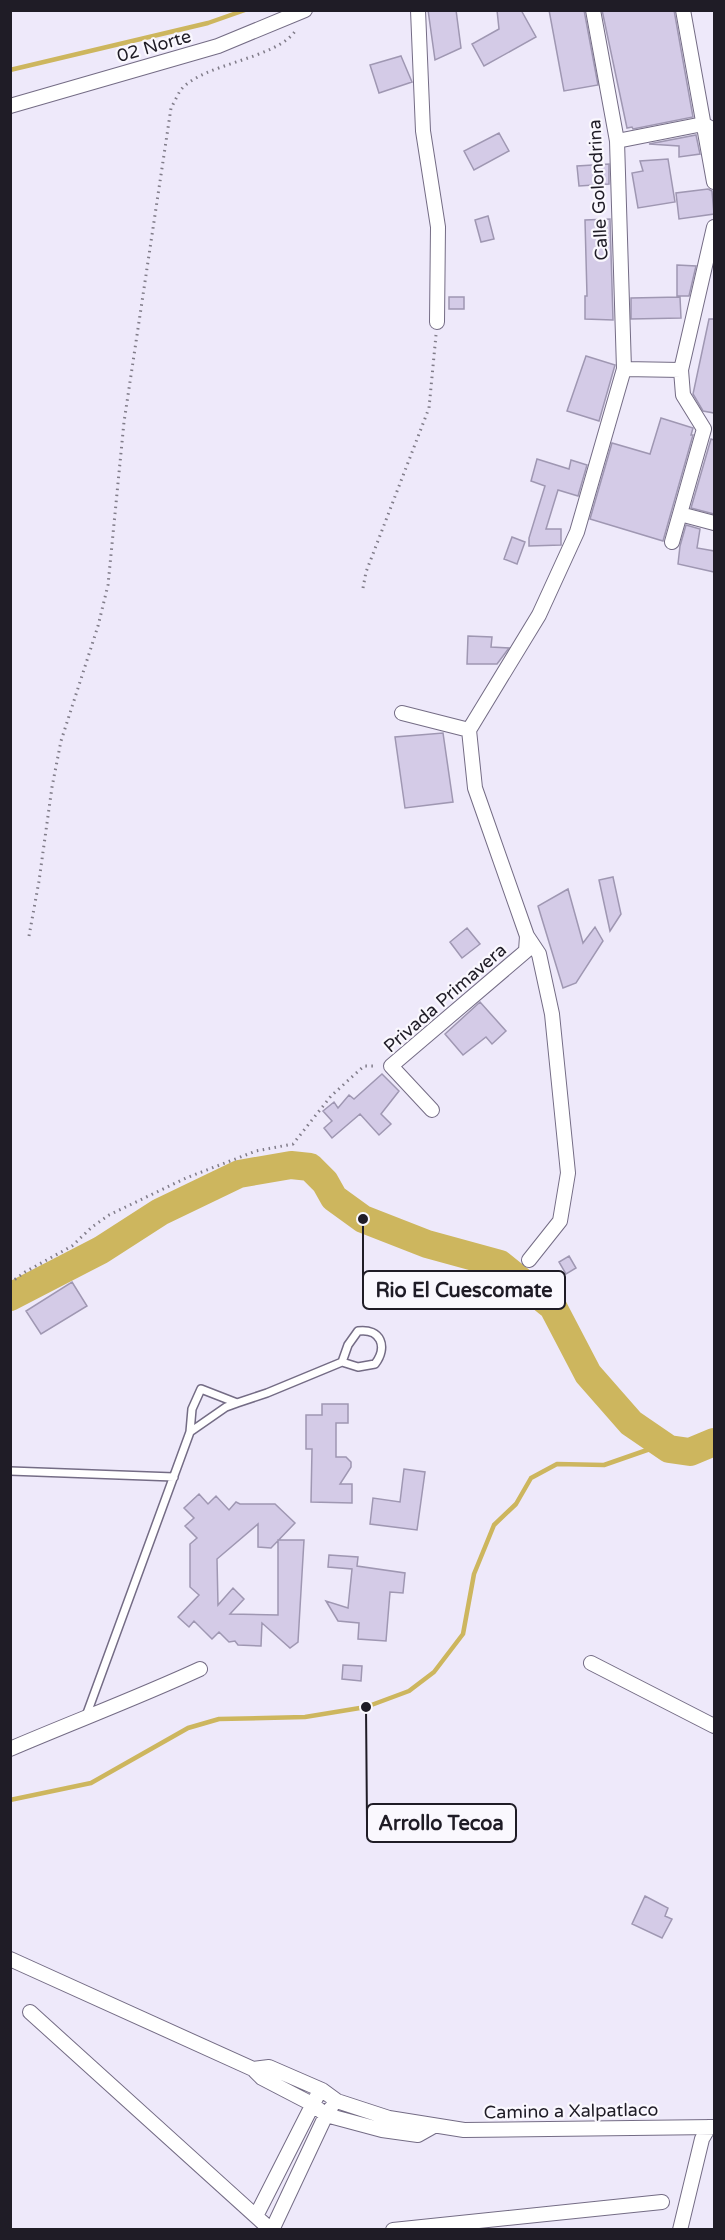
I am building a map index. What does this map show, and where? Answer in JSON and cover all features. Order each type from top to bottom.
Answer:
[{"type":"street","points":[[418,10],[423,131],[438,227],[437,322]]},
{"type":"street","name":"Calle Golondrina","points":[[469,730],[539,615],[577,532],[624,369],[617,141],[593,10]]},
{"type":"street","points":[[683,10],[709,127],[714,182]]},
{"type":"street","name":"02 Norte","points":[[10,106],[218,46],[303,17]]},
{"type":"street","points":[[617,141],[709,127]]},
{"type":"street","points":[[672,542],[709,429],[683,395],[681,370],[714,227]]},
{"type":"street","points":[[624,369],[681,370]]},
{"type":"street","points":[[680,514],[714,523]]},
{"type":"street","points":[[402,713],[469,730],[475,788],[527,936],[539,954],[552,1014],[568,1173],[560,1221],[529,1260]]},
{"type":"street","name":"Privada Primavera","points":[[432,1110],[391,1066],[526,951],[527,936]]},
{"type":"street","points":[[591,1664],[714,1726]]},
{"type":"street","points":[[10,1749],[86,1716],[143,1695],[200,1669]]},
{"type":"street","name":"Camino a Xalpatlaco","points":[[10,1959],[253,2069],[262,2078],[312,2103],[326,2115],[382,2130],[418,2135],[435,2126]]},
{"type":"street","points":[[30,2012],[272,2229],[326,2115],[337,2101]]},
{"type":"street","name":"Camino a Xalpatlaco","points":[[253,2069],[268,2067],[322,2090],[337,2101],[389,2118],[464,2130],[712,2127]]},
{"type":"street","points":[[256,2216],[312,2103],[322,2090]]},
{"type":"street","points":[[680,2229],[702,2139],[712,2127]]},
{"type":"street","points":[[393,2229],[662,2202]]},
{"type":"lane","points":[[190,1432],[226,1407],[342,1362],[358,1367],[375,1364],[382,1356],[382,1344],[376,1334],[367,1329],[358,1330],[348,1345],[342,1362]]},
{"type":"lane","points":[[86,1716],[174,1478],[190,1432],[192,1409],[201,1389],[237,1402]]},
{"type":"lane","points":[[10,1471],[174,1478]]},
{"type":"path","points":[[29,936],[61,741],[98,626],[108,585],[124,422],[171,108],[181,90],[196,79],[282,44],[293,34],[303,17]]},
{"type":"path","points":[[363,588],[366,572],[429,408],[437,322]]},
{"type":"path","points":[[10,1283],[72,1246],[109,1215],[186,1178],[256,1150],[293,1144],[332,1096],[364,1066],[391,1066]]},
{"type":"building","points":[[428,10],[456,10],[461,48],[435,60]]},
{"type":"building","points":[[497,10],[521,10],[536,37],[484,66],[472,44],[499,29]]},
{"type":"building","points":[[549,10],[584,10],[598,85],[564,91]]},
{"type":"building","points":[[602,10],[674,10],[693,117],[633,129],[632,127],[627,128]]},
{"type":"building","points":[[401,56],[412,82],[379,93],[370,65]]},
{"type":"building","points":[[499,133],[509,151],[474,170],[464,151]]},
{"type":"building","points":[[696,135],[700,154],[679,157],[679,146],[649,144]]},
{"type":"building","points":[[668,159],[675,202],[638,208],[632,173],[643,171],[640,161]]},
{"type":"building","points":[[609,164],[609,184],[579,186],[577,166]]},
{"type":"building","points":[[708,189],[712,191],[714,214],[679,219],[676,193]]},
{"type":"building","points":[[488,216],[494,239],[481,242],[475,220]]},
{"type":"building","points":[[610,219],[613,320],[585,319],[585,296],[587,296],[585,220]]},
{"type":"building","points":[[677,265],[696,266],[689,296],[677,296]]},
{"type":"building","points":[[449,297],[464,297],[464,309],[449,309]]},
{"type":"building","points":[[680,297],[681,318],[631,319],[631,298]]},
{"type":"building","points":[[709,319],[714,319],[714,413],[703,411],[693,394]]},
{"type":"building","points":[[586,356],[615,365],[599,421],[567,411]]},
{"type":"building","points":[[661,418],[693,428],[663,541],[590,519],[612,443],[650,454]]},
{"type":"building","points":[[711,439],[714,440],[714,514],[691,508]]},
{"type":"building","points":[[537,459],[569,469],[571,460],[587,465],[578,496],[558,490],[546,529],[561,529],[561,545],[529,546],[529,538],[545,486],[531,481]]},
{"type":"building","points":[[686,525],[700,529],[697,548],[714,551],[714,572],[678,564]]},
{"type":"building","points":[[512,537],[525,542],[517,564],[504,559]]},
{"type":"building","points":[[468,636],[492,637],[491,647],[509,648],[497,664],[467,664]]},
{"type":"building","points":[[443,733],[453,802],[405,808],[395,737]]},
{"type":"building","points":[[613,877],[621,914],[610,931],[599,880]]},
{"type":"building","points":[[568,889],[583,943],[595,927],[603,941],[576,983],[563,988],[538,906]]},
{"type":"building","points":[[467,928],[480,944],[462,958],[450,942]]},
{"type":"building","points":[[480,1002],[506,1031],[492,1044],[486,1037],[463,1055],[445,1034]]},
{"type":"building","points":[[382,1074],[399,1091],[381,1114],[391,1124],[379,1135],[360,1114],[332,1138],[324,1128],[332,1121],[323,1111],[334,1102],[338,1108],[349,1095],[354,1099]]},
{"type":"building","points":[[569,1256],[576,1268],[566,1274],[559,1262]]},
{"type":"building","points":[[72,1282],[87,1306],[41,1334],[26,1311]]},
{"type":"building","points":[[322,1404],[348,1404],[348,1423],[336,1423],[336,1457],[346,1457],[351,1462],[351,1467],[340,1484],[352,1484],[352,1503],[311,1502],[312,1449],[306,1449],[306,1415],[322,1415]]},
{"type":"building","points":[[404,1469],[425,1472],[417,1530],[370,1524],[373,1498],[400,1502]]},
{"type":"building","points":[[199,1494],[208,1504],[216,1496],[229,1510],[236,1502],[275,1504],[295,1523],[279,1540],[304,1540],[298,1642],[290,1648],[262,1623],[261,1646],[238,1645],[235,1641],[229,1642],[219,1632],[212,1639],[194,1621],[189,1627],[178,1617],[199,1595],[190,1587],[190,1544],[197,1538],[185,1526],[194,1518],[184,1508]],"holes":[[[258,1524],[258,1547],[271,1548],[278,1541],[278,1615],[230,1614],[244,1599],[233,1588],[218,1605],[217,1559]]]},
{"type":"building","points":[[329,1555],[358,1557],[357,1566],[405,1573],[403,1593],[390,1592],[386,1641],[358,1639],[359,1623],[338,1621],[326,1601],[348,1608],[352,1569],[328,1567]]},
{"type":"building","points":[[343,1665],[362,1666],[361,1681],[342,1679]]},
{"type":"building","points":[[645,1896],[668,1908],[665,1916],[672,1919],[662,1938],[632,1924]]},
{"type":"waterway","points":[[10,70],[208,23],[245,10]]},
{"type":"waterway","points":[[10,1297],[101,1250],[160,1212],[239,1174],[291,1165],[310,1167],[325,1182],[334,1198],[363,1219],[427,1244],[500,1264],[553,1307],[588,1374],[631,1423],[669,1449],[690,1452],[714,1442]]},
{"type":"waterway","points":[[10,1800],[91,1783],[188,1728],[219,1719],[305,1717],[366,1707],[409,1691],[434,1672],[463,1634],[474,1574],[494,1525],[516,1504],[531,1478],[557,1464],[604,1465],[650,1449],[669,1449]]},
{"type":"place","name":"Rio El Cuescomate","points":[[363,1219]]},
{"type":"place","name":"Arrollo Tecoa","points":[[366,1707]]}]
